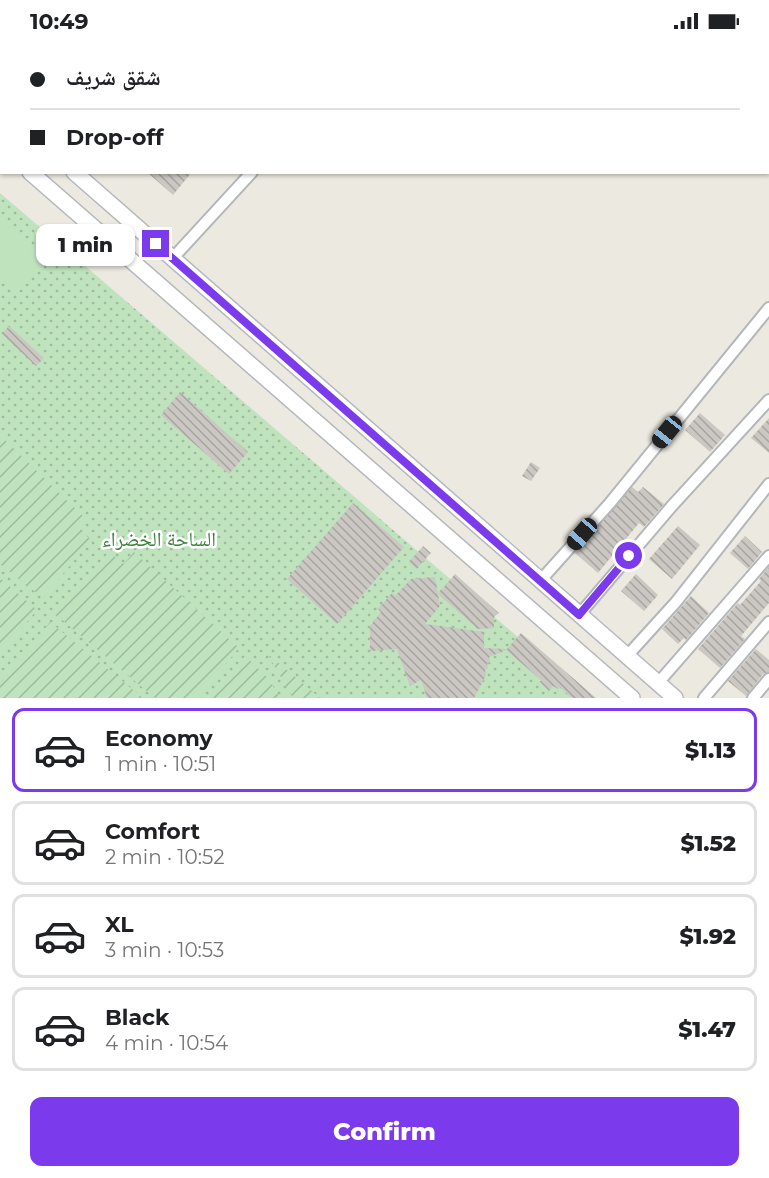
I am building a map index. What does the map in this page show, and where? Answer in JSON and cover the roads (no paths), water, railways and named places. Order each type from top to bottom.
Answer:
[{"type":"street","points":[[32,174],[632,698]]},
{"type":"street","points":[[76,174],[675,698]]},
{"type":"street","points":[[172,259],[250,174]]},
{"type":"street","points":[[540,580],[610,503],[769,308]]},
{"type":"street","points":[[579,615],[671,507],[769,400]]},
{"type":"street","points":[[627,656],[676,602],[769,484]]},
{"type":"street","points":[[658,683],[769,556]]},
{"type":"street","points":[[704,698],[769,622]]},
{"type":"street","points":[[753,698],[769,680]]},
{"type":"park label","name":"الساحة الخضراء","points":[[159,539]]}]
